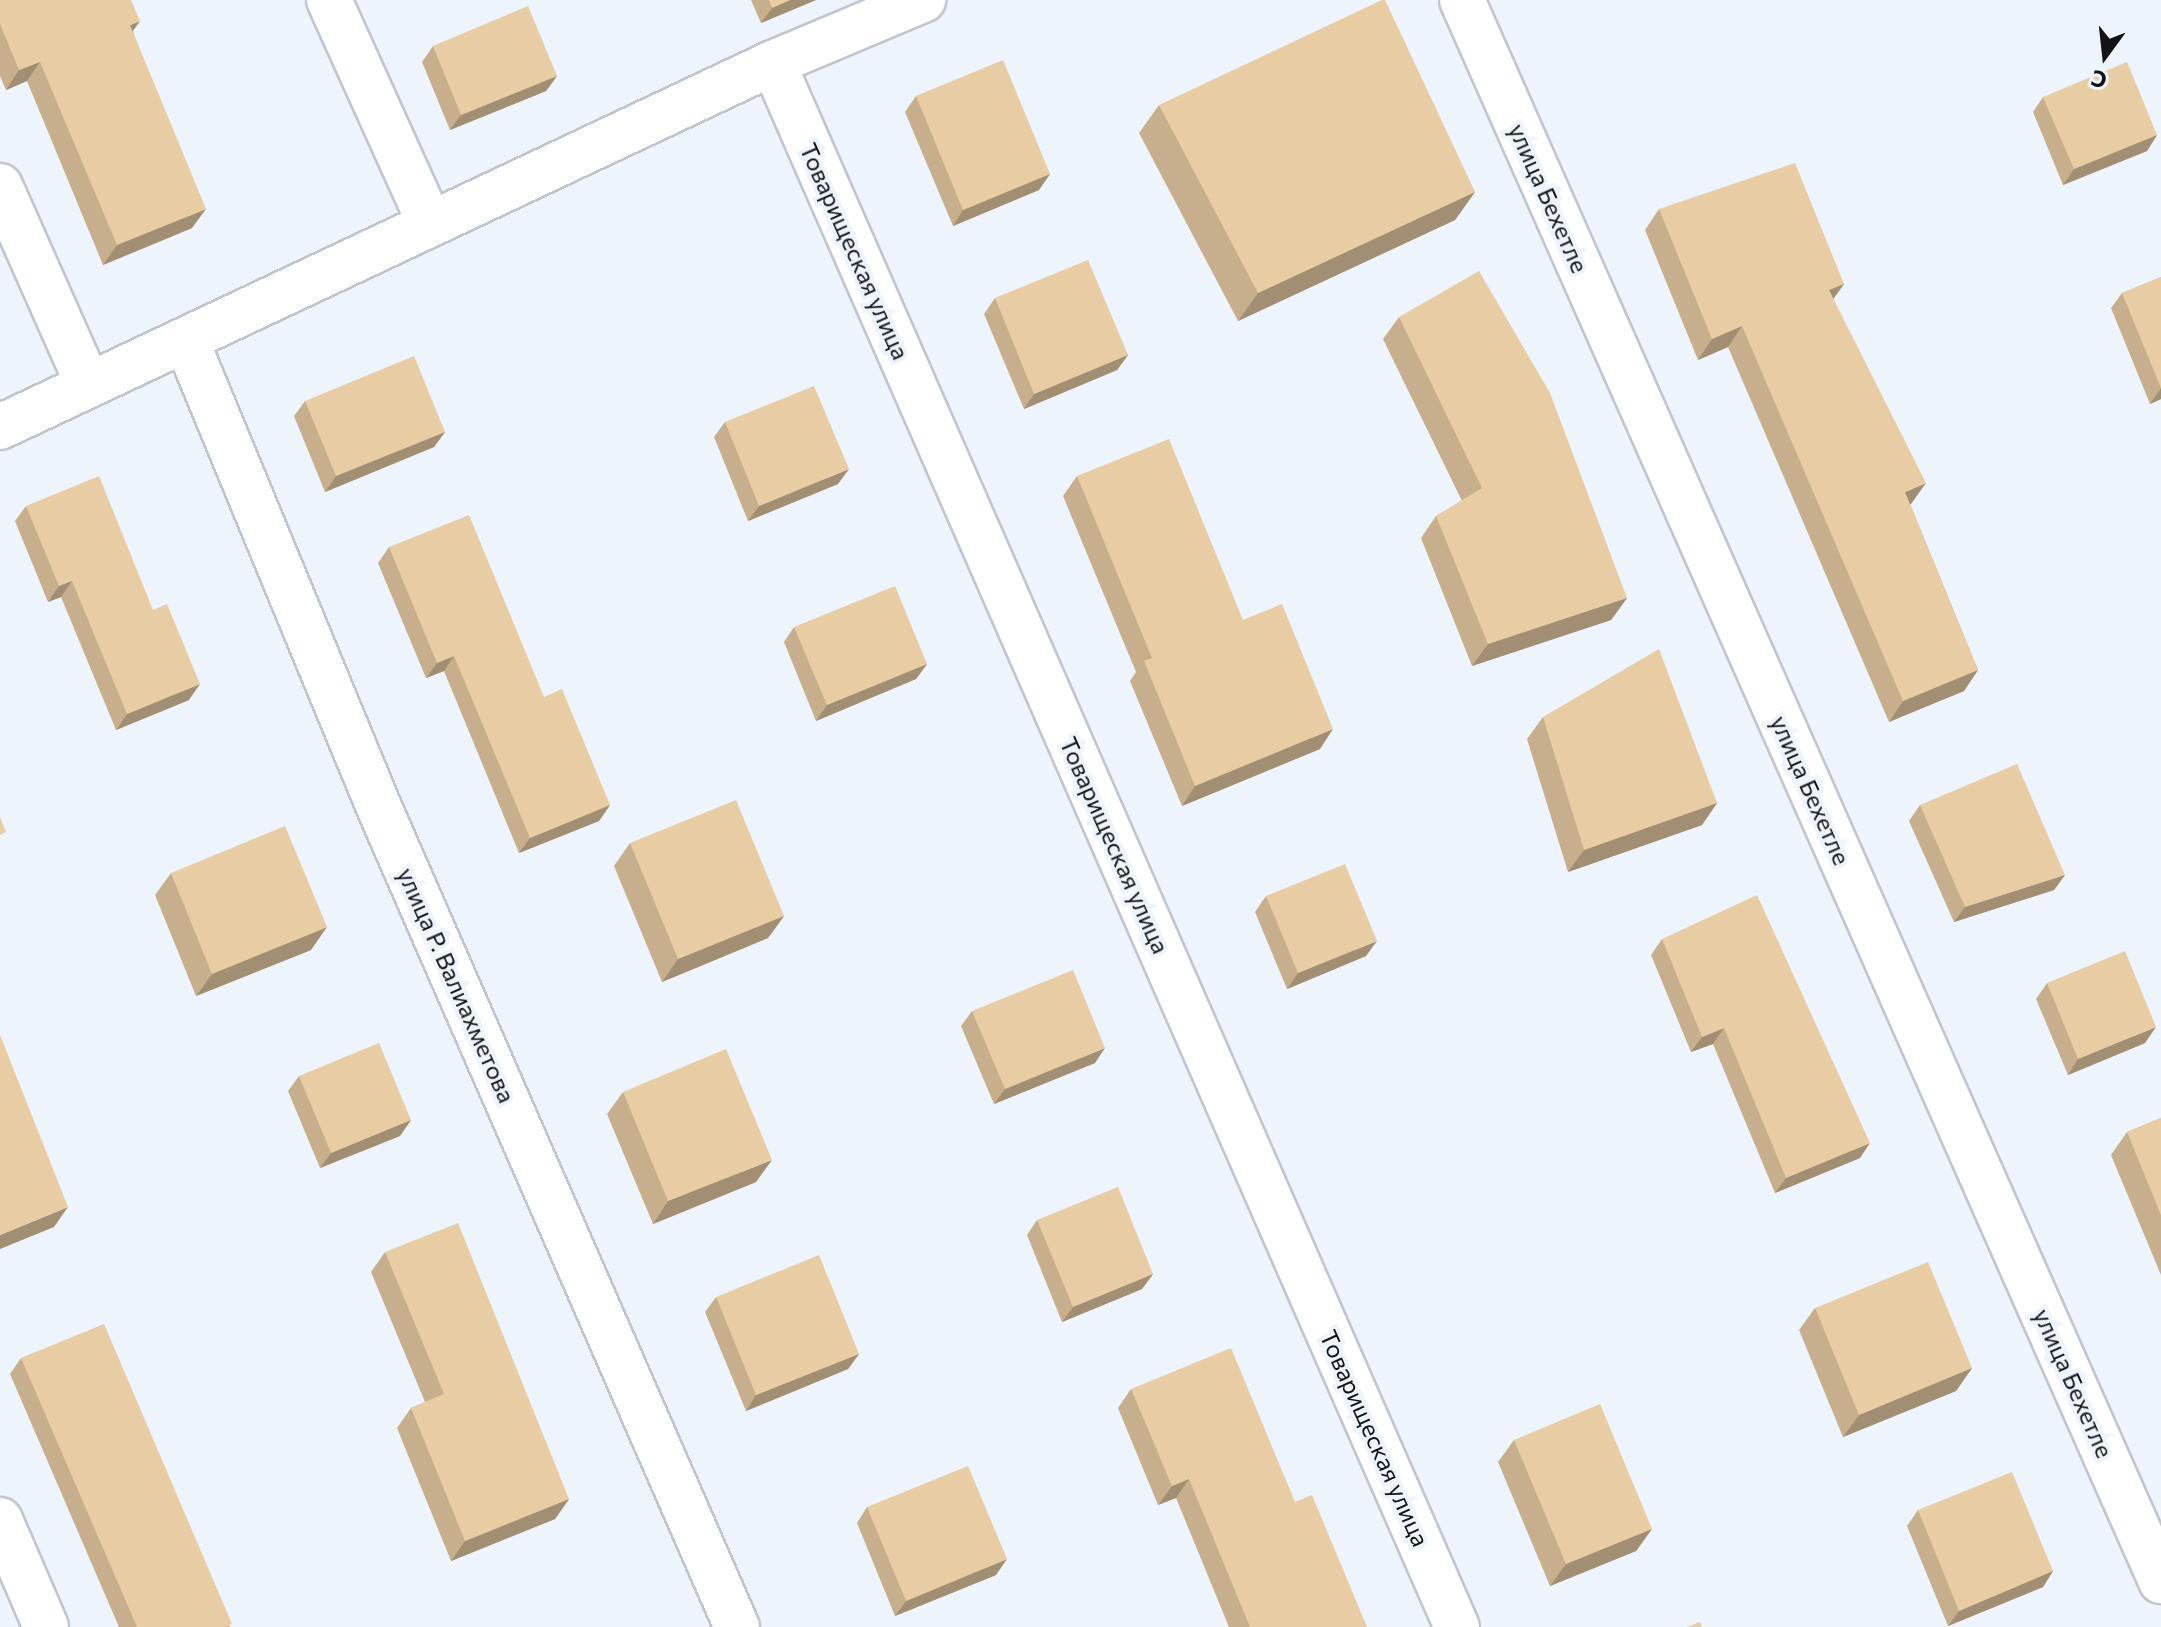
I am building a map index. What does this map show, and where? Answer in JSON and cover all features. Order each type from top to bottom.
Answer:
[{"type":"street","points":[[329,0],[430,224]]},
{"type":"street","points":[[0,427],[773,63],[923,0]]},
{"type":"street","name":"улица Бехетле","points":[[1462,0],[2161,1581]]},
{"type":"street","name":"Товарищеская улица","points":[[773,63],[1457,1627]]},
{"type":"street","points":[[0,186],[88,385]]},
{"type":"street","name":"улица Р. Валиахметова","points":[[186,340],[378,805],[737,1627]]},
{"type":"street","points":[[0,1520],[46,1627]]},
{"type":"building","points":[[0,0],[131,0],[140,21],[130,25],[206,209],[117,245],[40,62],[19,70],[0,24]]},
{"type":"building","points":[[769,0],[790,0],[772,8]]},
{"type":"building","points":[[1385,0],[1475,192],[1258,293],[1159,105]]},
{"type":"building","points":[[528,6],[557,76],[461,115],[433,46]]},
{"type":"building","points":[[1003,60],[1050,174],[963,210],[916,96]]},
{"type":"building","points":[[2127,62],[2157,135],[2074,169],[2043,97]]},
{"type":"building","points":[[1795,163],[1844,284],[1829,290],[1926,483],[1905,492],[1978,670],[1903,701],[1742,326],[1712,339],[1659,209]]},
{"type":"building","points":[[1088,260],[1128,355],[1034,394],[995,298]]},
{"type":"building","points":[[1479,271],[1550,393],[1627,598],[1488,644],[1436,516],[1482,488],[1399,317]]},
{"type":"building","points":[[2161,277],[2161,388],[2122,293]]},
{"type":"building","points":[[414,356],[445,432],[336,476],[305,401]]},
{"type":"building","points":[[814,386],[849,469],[759,506],[725,422]]},
{"type":"building","points":[[1169,439],[1243,620],[1282,604],[1333,729],[1195,786],[1144,661],[1152,658],[1077,476]]},
{"type":"building","points":[[99,476],[153,610],[167,604],[200,684],[127,714],[72,581],[59,586],[26,506]]},
{"type":"building","points":[[469,515],[544,697],[562,689],[610,805],[530,838],[454,656],[437,663],[389,547]]},
{"type":"building","points":[[895,586],[927,664],[827,705],[794,627]]},
{"type":"building","points":[[1659,649],[1717,803],[1584,850],[1543,717]]},
{"type":"building","points":[[2017,764],[2065,875],[1965,907],[1920,805]]},
{"type":"building","points":[[736,800],[784,916],[678,959],[630,843]]},
{"type":"building","points":[[0,817],[6,832],[0,835]]},
{"type":"building","points":[[285,826],[327,927],[212,974],[171,873]]},
{"type":"building","points":[[1345,864],[1377,941],[1298,973],[1266,896]]},
{"type":"building","points":[[1757,895],[1870,1143],[1786,1178],[1724,1028],[1702,1037],[1662,939]]},
{"type":"building","points":[[2125,951],[2156,1027],[2078,1059],[2047,983]]},
{"type":"building","points":[[1073,970],[1105,1048],[1005,1089],[972,1011]]},
{"type":"building","points":[[0,1035],[68,1207],[0,1235]]},
{"type":"building","points":[[379,1043],[411,1120],[331,1153],[299,1076]]},
{"type":"building","points":[[726,1049],[772,1160],[668,1201],[623,1092]]},
{"type":"building","points":[[2161,1118],[2161,1215],[2127,1132]]},
{"type":"building","points":[[1118,1187],[1153,1274],[1073,1307],[1037,1220]]},
{"type":"building","points":[[458,1223],[569,1499],[465,1541],[411,1408],[444,1394],[385,1252]]},
{"type":"building","points":[[819,1255],[859,1354],[756,1395],[716,1297]]},
{"type":"building","points":[[1928,1262],[1972,1368],[1859,1415],[1815,1308]]},
{"type":"building","points":[[104,1324],[232,1624],[225,1627],[137,1627],[21,1358]]},
{"type":"building","points":[[1231,1348],[1295,1502],[1312,1495],[1367,1627],[1250,1627],[1189,1479],[1172,1486],[1131,1389]]},
{"type":"building","points":[[1600,1404],[1652,1529],[1566,1564],[1514,1440]]},
{"type":"building","points":[[968,1466],[1007,1559],[906,1601],[867,1507]]},
{"type":"building","points":[[2012,1472],[2053,1571],[1959,1611],[1918,1510]]}]
